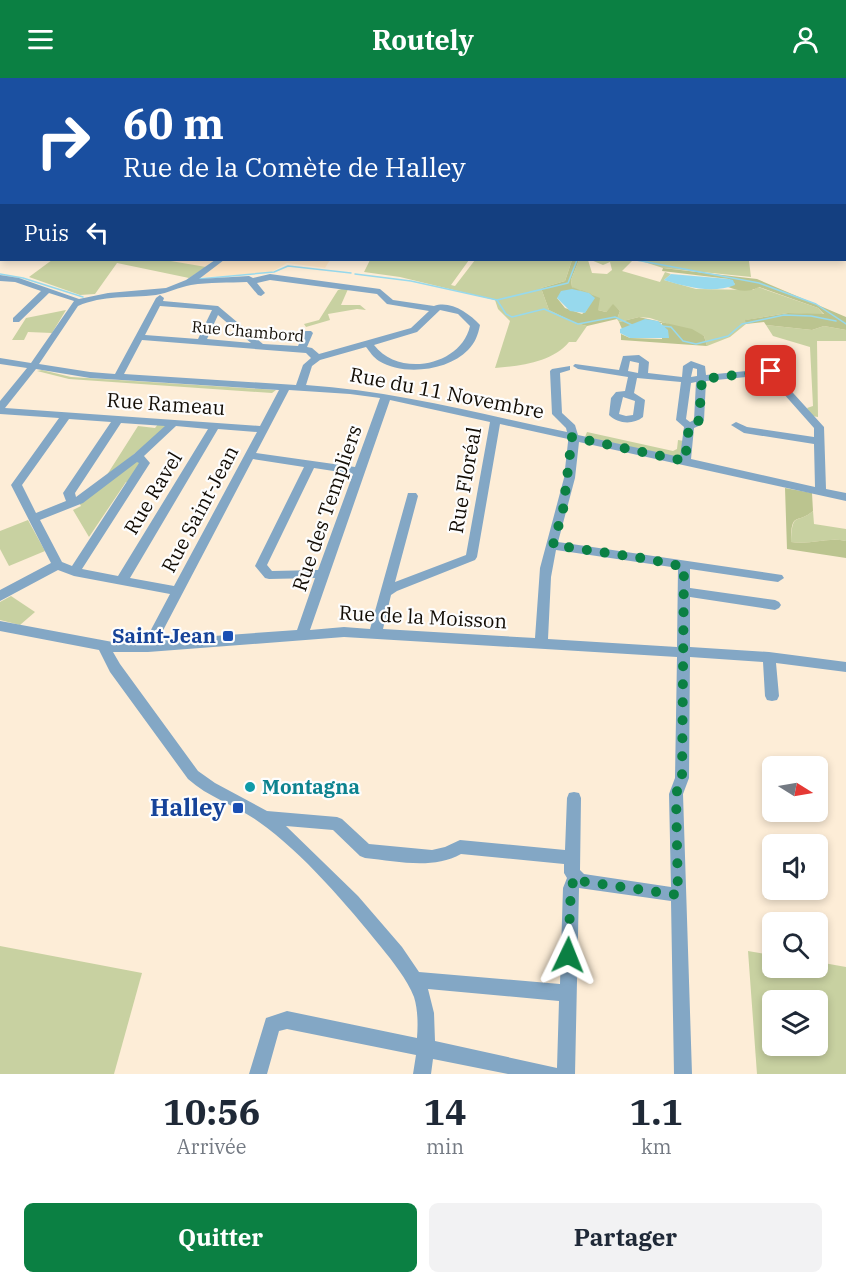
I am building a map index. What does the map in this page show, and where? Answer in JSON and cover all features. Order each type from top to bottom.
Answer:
[{"type":"street","points":[[189,282],[219,261]]},
{"type":"street","points":[[0,410],[34,366],[75,304],[95,298],[163,291],[189,282],[246,279],[252,281],[270,277],[380,292],[390,302],[434,309],[444,307],[460,312],[475,325],[473,337],[467,345],[445,360],[420,368],[384,361],[368,344]]},
{"type":"street","points":[[0,278],[16,280],[75,299]]},
{"type":"street","points":[[252,281],[261,293]]},
{"type":"street","points":[[16,320],[46,291]]},
{"type":"street","points":[[118,377],[163,291]]},
{"type":"street","points":[[158,303],[217,309],[259,345]]},
{"type":"street","points":[[201,342],[217,309]]},
{"type":"street","points":[[317,358],[414,330],[420,327],[434,309]]},
{"type":"street","points":[[302,348],[308,333]]},
{"type":"street","name":"Rue Chambord","points":[[139,337],[309,350],[317,358],[308,365],[300,388]]},
{"type":"street","name":"Rue du 11 Novembre","points":[[0,361],[65,373],[300,388],[386,396],[846,497]]},
{"type":"street","points":[[769,372],[775,362]]},
{"type":"street","points":[[691,364],[701,366],[702,379],[699,420],[689,426],[681,420],[684,384],[687,380],[688,366],[691,364]]},
{"type":"street","points":[[578,366],[687,380],[769,372]]},
{"type":"street","points":[[541,643],[547,566],[563,510],[572,437],[571,427],[557,414],[555,372],[567,368]]},
{"type":"street","points":[[769,372],[819,427],[820,491]]},
{"type":"street","points":[[629,394],[633,374]]},
{"type":"street","name":"Rue Saint-Jean","points":[[148,647],[285,388]]},
{"type":"street","name":"Rue des Templiers","points":[[302,633],[386,396]]},
{"type":"street","name":"Rue Rameau","points":[[0,410],[262,429]]},
{"type":"street","points":[[67,415],[16,485],[58,565],[74,572],[177,591]]},
{"type":"street","points":[[72,504],[69,493],[119,418]]},
{"type":"street","name":"Rue Floréal","points":[[386,593],[393,588],[471,557],[496,420]]},
{"type":"street","points":[[33,519],[72,504],[93,491],[138,456],[174,423]]},
{"type":"street","points":[[736,425],[744,430],[820,441]]},
{"type":"street","name":"Rue Ravel","points":[[122,580],[215,426]]},
{"type":"street","points":[[685,461],[689,426]]},
{"type":"street","points":[[249,454],[359,471]]},
{"type":"street","points":[[74,572],[145,463],[138,456]]},
{"type":"street","points":[[311,464],[261,566],[269,575],[322,574]]},
{"type":"street","points":[[375,634],[412,496]]},
{"type":"street","points":[[553,545],[648,559],[684,567],[778,578]]},
{"type":"street","points":[[0,596],[58,565]]},
{"type":"street","points":[[683,1074],[676,794],[682,778],[684,567]]},
{"type":"street","points":[[683,592],[775,605]]},
{"type":"street","name":"Rue de la Moisson","points":[[0,626],[104,646],[148,647],[302,633],[375,634],[769,657],[846,668]]},
{"type":"street","points":[[104,646],[115,668],[193,775],[203,785],[245,804],[264,817],[321,870],[402,959],[414,980],[425,1008],[426,1047],[422,1074]]},
{"type":"street","points":[[769,657],[772,696]]},
{"type":"street","points":[[574,798],[572,873],[575,877],[580,881],[678,895]]},
{"type":"street","points":[[264,817],[337,824],[365,851],[432,857],[447,854],[460,847],[572,858]]},
{"type":"street","points":[[566,1074],[571,888],[575,877]]},
{"type":"street","points":[[414,980],[567,993]]},
{"type":"street","points":[[258,1074],[272,1024],[287,1020],[426,1047],[438,1053],[551,1074]]},
{"type":"shaded area","points":[[166,261],[329,261],[325,268],[287,263],[270,273],[189,278]]},
{"type":"green space","points":[[51,261],[171,261],[206,267],[189,278],[117,263],[95,294],[80,295],[29,277]]},
{"type":"green space","points":[[370,261],[468,261],[451,285],[455,286],[474,261],[572,261],[565,281],[541,288],[549,310],[575,323],[587,326],[576,342],[569,342],[554,354],[535,362],[495,368],[510,321],[498,309],[495,300],[400,277],[364,272]]},
{"type":"green space","points":[[572,261],[579,261],[571,280],[572,287],[580,290],[557,298],[565,308],[582,314],[586,311],[591,294],[600,298],[598,310],[606,312],[613,304],[620,311],[617,319],[587,326],[575,323],[549,310],[541,288],[565,281]]},
{"type":"green space","points":[[579,261],[588,261],[592,273],[607,274],[612,270],[610,262],[603,265],[593,261],[632,261],[622,271],[660,282],[665,272],[671,274],[664,280],[696,289],[753,290],[758,287],[818,308],[824,315],[788,313],[746,320],[746,324],[730,337],[707,346],[704,336],[650,318],[639,317],[619,322],[617,319],[620,311],[613,305],[606,312],[598,310],[597,306],[572,287],[571,280]]},
{"type":"green space","points":[[641,261],[749,261],[751,277],[663,268]]},
{"type":"green space","points":[[663,268],[757,279],[846,317],[846,330],[824,326],[812,330],[766,325],[764,322],[746,324],[745,320],[788,313],[824,314],[818,308],[759,287],[747,291],[740,290],[728,287],[735,284],[729,279],[662,271]]},
{"type":"green space","points":[[348,289],[341,305],[360,305],[366,310],[357,309],[328,314],[330,320],[306,327],[304,324],[319,320],[338,290]]},
{"type":"green space","points":[[66,310],[52,333],[28,332],[24,340],[12,340],[26,318]]},
{"type":"green space","points":[[639,317],[692,329],[704,336],[707,346],[621,340],[621,334],[630,338],[662,339],[662,323],[622,329],[619,322]]},
{"type":"green space","points":[[766,325],[812,330],[824,326],[846,330],[846,341],[817,341],[818,417],[812,416],[807,408],[813,406],[810,347],[773,336]]},
{"type":"green space","points":[[42,370],[71,377],[276,390],[272,393],[69,379],[37,371]]},
{"type":"green space","points":[[159,423],[167,427],[105,478],[138,426],[155,428]]},
{"type":"green space","points":[[587,432],[673,451],[677,449],[678,440],[684,441],[683,453],[676,457],[585,437]]},
{"type":"green space","points":[[135,461],[142,461],[130,482],[126,482],[89,537],[73,510],[81,506],[79,503]]},
{"type":"green space","points":[[785,488],[812,493],[813,511],[794,522],[791,542],[846,541],[846,558],[787,549]]},
{"type":"green space","points":[[813,511],[814,524],[846,529],[846,541],[791,542],[794,522]]},
{"type":"green space","points":[[28,520],[45,551],[9,566],[0,549],[0,531]]},
{"type":"green space","points":[[11,596],[35,612],[20,625],[0,620],[0,602]]},
{"type":"green space","points":[[0,946],[142,973],[114,1074],[0,1074]]},
{"type":"green space","points":[[748,951],[762,953],[762,978],[828,978],[828,964],[846,967],[846,1074],[757,1074]]},
{"type":"water","points":[[671,274],[729,279],[733,280],[735,285],[717,289],[691,287],[664,280]]},
{"type":"water","points":[[572,289],[589,293],[595,298],[585,313],[570,311],[557,298],[561,291]]},
{"type":"water","points":[[645,319],[658,321],[668,330],[669,338],[630,338],[620,333],[620,329]]},
{"type":"waterway","points":[[497,300],[568,283],[577,261]]},
{"type":"waterway","points":[[641,261],[759,283],[816,304],[846,324]]},
{"type":"waterway","points":[[198,279],[274,272],[288,266],[351,273]]},
{"type":"waterway","points":[[0,274],[23,278],[83,297]]},
{"type":"waterway","points":[[355,274],[411,281],[497,300]]},
{"type":"waterway","points":[[497,300],[506,314],[512,317],[544,309],[578,324],[615,317],[634,326]]},
{"type":"waterway","points":[[661,326],[671,327],[683,341],[696,344],[728,336],[742,324],[784,315],[811,316],[836,321]]},
{"type":"place","name":"Saint-Jean","points":[[228,636]]},
{"type":"place","name":"Montagna","points":[[250,787]]},
{"type":"place","name":"Halley","points":[[238,808]]},
{"type":"route","points":[[568,955],[571,888],[575,877],[580,881],[678,895],[676,794],[682,778],[684,567],[648,559],[553,545],[563,510],[572,456],[572,437],[685,461],[689,426],[699,420],[702,379],[771,371]]}]
